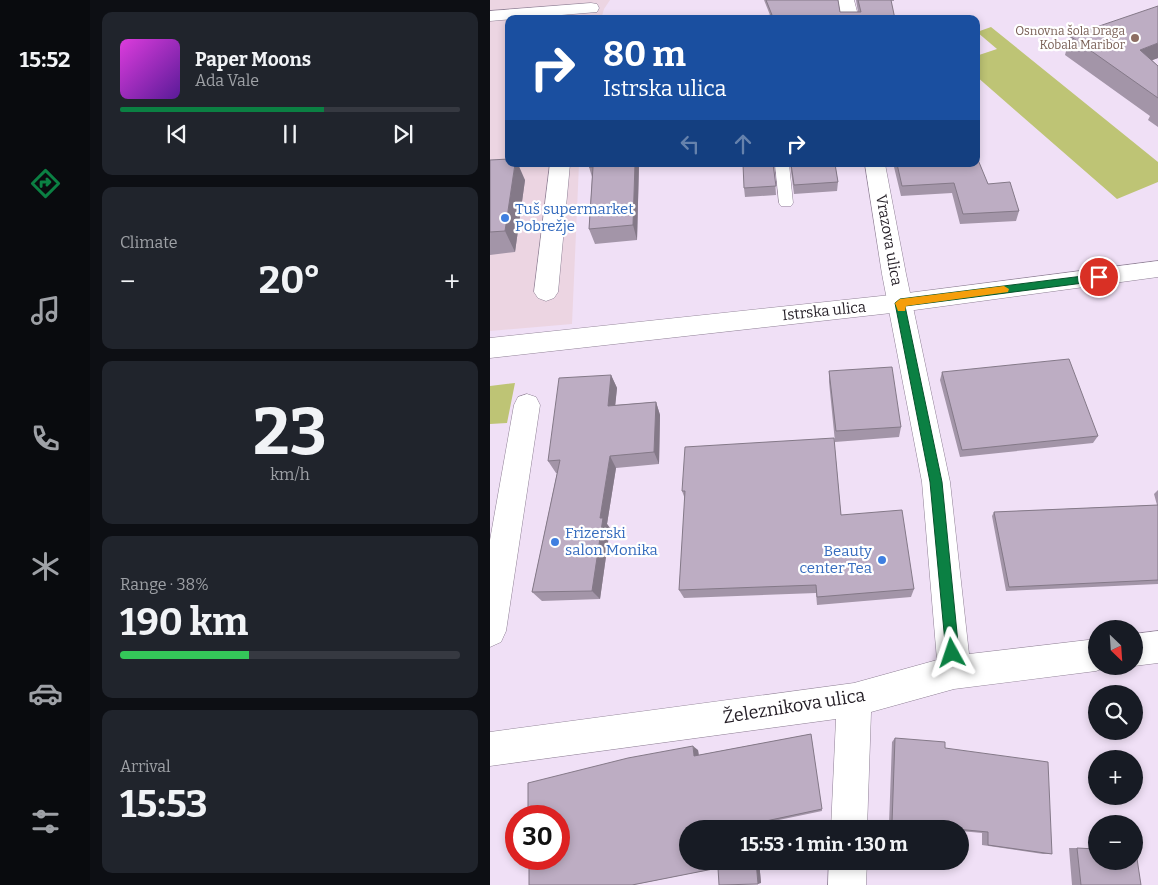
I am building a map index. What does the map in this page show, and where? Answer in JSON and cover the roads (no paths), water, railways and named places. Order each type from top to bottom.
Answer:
[{"type":"street","points":[[846,0],[849,15]]},
{"type":"street","points":[[490,16],[592,9]]},
{"type":"street","points":[[546,292],[560,167]]},
{"type":"street","name":"Vrazova ulica","points":[[876,167],[900,303],[936,482],[954,672]]},
{"type":"street","name":"Istrska ulica","points":[[490,348],[900,303],[1158,269]]},
{"type":"street","points":[[490,631],[527,405]]},
{"type":"street","points":[[1143,649],[1158,647]]},
{"type":"street","name":"Železnikova ulica","points":[[490,749],[854,700],[954,672],[1088,656]]},
{"type":"street","points":[[849,820],[854,700]]},
{"type":"street","points":[[847,885],[848,870]]},
{"type":"lane","points":[[782,167],[786,203]]},
{"type":"place","name":"Osnovna šola Draga Kobala Maribor","points":[[1135,38]]},
{"type":"place","name":"Tuš supermarket Pobrežje","points":[[505,218]]},
{"type":"place","name":"Frizerski salon Monika","points":[[555,542]]},
{"type":"place","name":"Beauty center Tea","points":[[882,560]]}]
